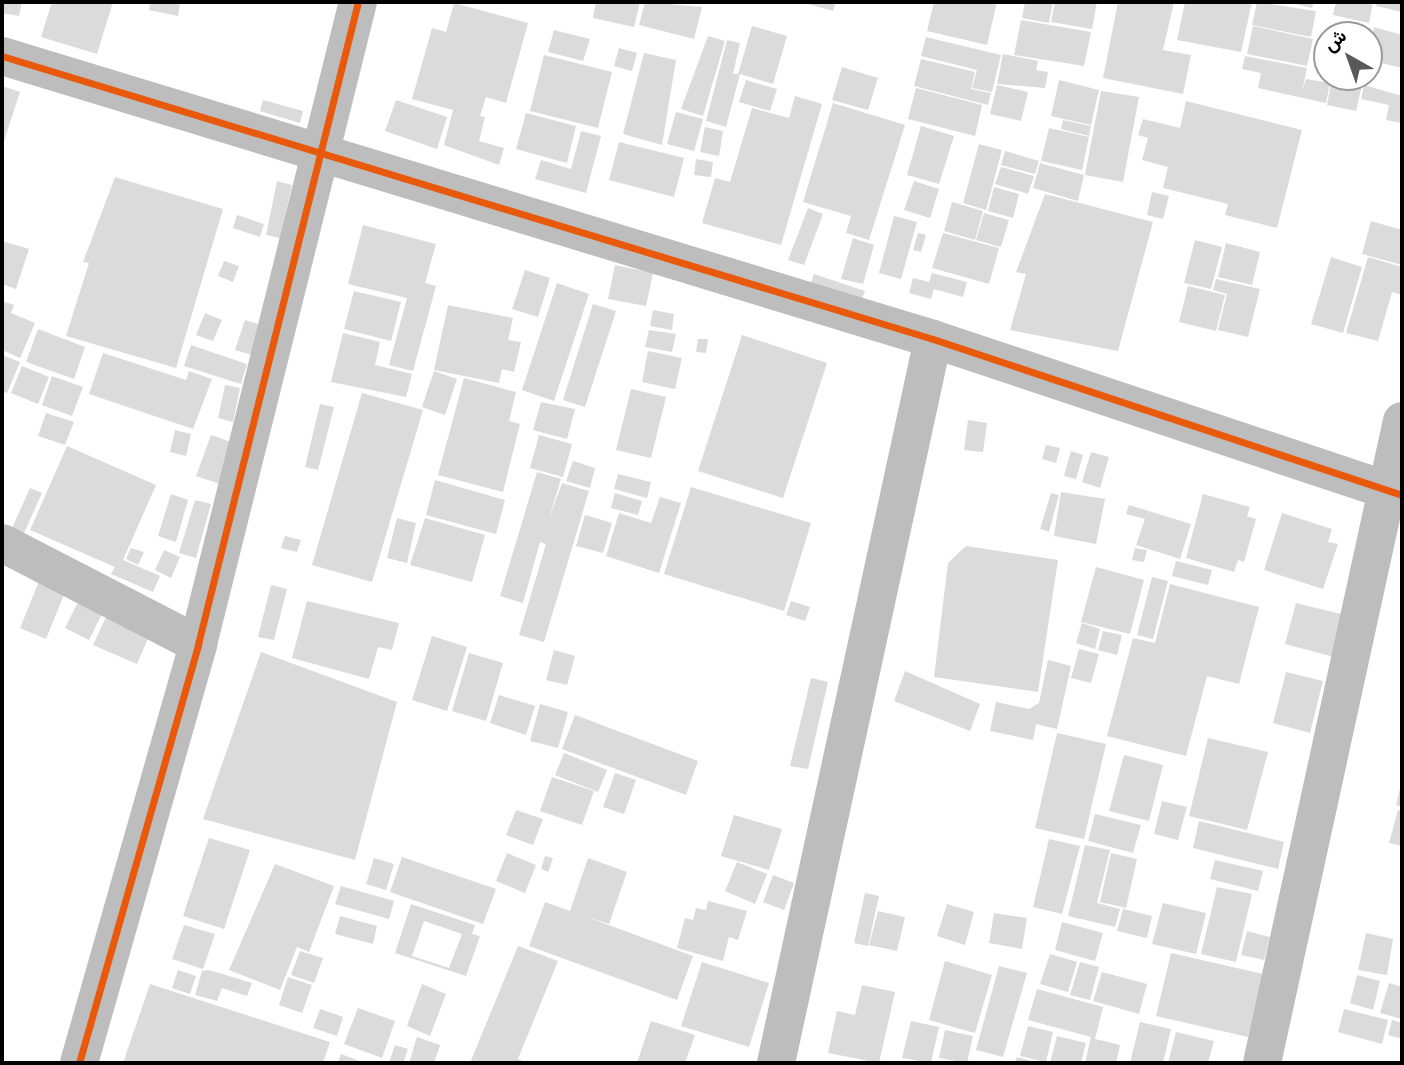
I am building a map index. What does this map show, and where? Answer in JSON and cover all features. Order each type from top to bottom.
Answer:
[{"type":"street","points":[[79,1063],[198,644],[358,2]]},
{"type":"street","points":[[2,56],[321,157],[933,339],[1393,492]]},
{"type":"street","points":[[776,1063],[933,339]]},
{"type":"street","points":[[1262,1063],[1393,492],[1402,421]]},
{"type":"street","points":[[2,544],[198,644]]},
{"type":"building","points":[[4,2],[22,2],[19,16],[2,13]]},
{"type":"building","points":[[52,2],[113,2],[97,54],[41,37]]},
{"type":"building","points":[[150,2],[180,3],[178,16],[149,10]]},
{"type":"building","points":[[596,2],[640,2],[634,27],[593,18]]},
{"type":"building","points":[[645,2],[702,7],[694,39],[639,25]]},
{"type":"building","points":[[801,2],[836,2],[833,11]]},
{"type":"building","points":[[934,2],[997,2],[987,45],[927,31]]},
{"type":"building","points":[[1025,2],[1053,2],[1049,23],[1022,18]]},
{"type":"building","points":[[1055,2],[1097,2],[1092,29],[1051,22]]},
{"type":"building","points":[[1118,2],[1174,2],[1163,50],[1191,55],[1183,94],[1103,78]]},
{"type":"building","points":[[1185,2],[1252,2],[1241,52],[1177,40]]},
{"type":"building","points":[[1257,2],[1316,11],[1311,37],[1252,25]]},
{"type":"building","points":[[1288,2],[1314,2],[1312,8]]},
{"type":"building","points":[[1336,2],[1373,2],[1369,21],[1333,15]]},
{"type":"building","points":[[1377,2],[1402,2],[1402,12],[1376,6]]},
{"type":"building","points":[[454,3],[528,23],[506,103],[486,97],[480,116],[485,117],[479,141],[504,148],[499,165],[444,145],[453,110],[412,99],[432,28],[446,32]]},
{"type":"building","points":[[1021,20],[1091,32],[1084,66],[1014,55]]},
{"type":"building","points":[[752,26],[787,36],[773,84],[740,74],[726,127],[706,121],[727,40],[740,43],[733,74],[738,74]]},
{"type":"building","points":[[1253,26],[1313,39],[1307,66],[1247,54]]},
{"type":"building","points":[[554,30],[590,39],[583,61],[548,52]]},
{"type":"building","points":[[1383,30],[1402,35],[1402,68],[1383,63]]},
{"type":"building","points":[[708,36],[725,41],[703,116],[681,109]]},
{"type":"building","points":[[926,37],[1001,55],[992,92],[972,88],[977,70],[921,56]]},
{"type":"building","points":[[619,48],[637,53],[632,71],[614,66]]},
{"type":"building","points":[[644,53],[676,60],[662,145],[623,134]]},
{"type":"building","points":[[1003,54],[1038,61],[1036,70],[1048,72],[1045,88],[997,84]]},
{"type":"building","points":[[544,55],[612,72],[598,128],[530,111]]},
{"type":"building","points":[[1245,56],[1307,68],[1302,92],[1306,79],[1313,80],[1313,91],[1328,91],[1326,103],[1258,88],[1261,73],[1242,69]]},
{"type":"building","points":[[921,59],[975,72],[971,89],[991,93],[988,105],[914,86]]},
{"type":"building","points":[[842,67],[878,78],[868,110],[832,100]]},
{"type":"building","points":[[746,80],[777,89],[770,111],[739,102]]},
{"type":"building","points":[[1059,80],[1099,90],[1091,125],[1051,116]]},
{"type":"building","points":[[997,85],[1028,92],[1021,121],[990,114]]},
{"type":"building","points":[[2,86],[20,92],[2,147]]},
{"type":"building","points":[[916,88],[982,105],[975,136],[908,119]]},
{"type":"building","points":[[1383,90],[1402,96],[1402,123],[1386,120],[1389,105],[1361,99],[1363,91]]},
{"type":"building","points":[[1101,91],[1139,97],[1123,182],[1085,175]]},
{"type":"building","points":[[1330,91],[1361,91],[1356,111],[1327,105]]},
{"type":"building","points":[[795,96],[822,104],[781,245],[702,223],[715,178],[730,182],[752,108],[789,118]]},
{"type":"building","points":[[263,100],[303,111],[300,123],[260,111]]},
{"type":"building","points":[[396,100],[447,117],[437,149],[385,131]]},
{"type":"building","points":[[1186,101],[1302,130],[1277,228],[1225,215],[1228,204],[1163,188],[1168,167],[1142,160],[1148,138],[1138,135],[1143,119],[1180,128]]},
{"type":"building","points":[[833,103],[905,125],[869,240],[846,233],[851,216],[803,202]]},
{"type":"building","points":[[676,112],[703,119],[694,151],[667,144]]},
{"type":"building","points":[[526,113],[576,126],[567,163],[516,149]]},
{"type":"building","points":[[1063,120],[1091,126],[1089,136],[1061,129]]},
{"type":"building","points":[[921,126],[954,136],[939,184],[907,175]]},
{"type":"building","points":[[705,127],[723,131],[719,156],[700,152]]},
{"type":"building","points":[[1049,128],[1089,137],[1082,170],[1041,161]]},
{"type":"building","points":[[581,131],[601,136],[586,193],[535,179],[541,160],[571,169]]},
{"type":"building","points":[[619,142],[684,158],[674,197],[609,180]]},
{"type":"building","points":[[979,144],[1002,150],[986,210],[963,203]]},
{"type":"building","points":[[1005,151],[1039,161],[1035,174],[1001,165]]},
{"type":"building","points":[[696,159],[713,162],[711,177],[694,175]]},
{"type":"building","points":[[1040,163],[1084,175],[1078,201],[1033,188]]},
{"type":"building","points":[[1001,167],[1034,176],[1028,194],[995,184]]},
{"type":"building","points":[[115,177],[223,209],[176,368],[66,336],[89,263],[83,262]]},
{"type":"building","points":[[277,181],[292,185],[280,238],[266,235]]},
{"type":"building","points":[[914,181],[939,189],[930,218],[904,210]]},
{"type":"building","points":[[994,187],[1019,194],[1013,218],[988,211]]},
{"type":"building","points":[[1152,192],[1169,196],[1163,219],[1147,215]]},
{"type":"building","points":[[1045,194],[1153,222],[1118,351],[1010,330],[1026,274],[1016,272]]},
{"type":"building","points":[[952,202],[983,211],[975,240],[944,231]]},
{"type":"building","points":[[808,208],[823,214],[804,265],[788,260]]},
{"type":"building","points":[[984,213],[1009,220],[1001,247],[976,240]]},
{"type":"building","points":[[237,215],[264,224],[260,237],[233,228]]},
{"type":"building","points":[[894,216],[917,222],[901,279],[879,273]]},
{"type":"building","points":[[1371,221],[1402,230],[1402,265],[1362,254]]},
{"type":"building","points":[[363,225],[436,244],[425,283],[436,286],[413,371],[389,365],[407,298],[348,284]]},
{"type":"building","points":[[918,233],[926,235],[921,252],[913,250]]},
{"type":"building","points":[[943,233],[999,248],[989,284],[932,268]]},
{"type":"building","points":[[853,238],[874,245],[863,284],[841,279]]},
{"type":"building","points":[[1195,240],[1222,247],[1211,289],[1184,283]]},
{"type":"building","points":[[2,241],[29,249],[16,289],[2,284]]},
{"type":"building","points":[[1226,243],[1260,252],[1252,285],[1218,277]]},
{"type":"building","points":[[1331,257],[1362,267],[1343,333],[1311,324]]},
{"type":"building","points":[[1368,257],[1402,267],[1402,295],[1392,292],[1378,341],[1346,333]]},
{"type":"building","points":[[224,261],[239,266],[233,282],[218,276]]},
{"type":"building","points":[[615,265],[653,273],[646,306],[608,299]]},
{"type":"building","points":[[525,270],[550,278],[538,317],[512,309]]},
{"type":"building","points":[[932,273],[967,282],[963,297],[934,289],[931,299],[909,293],[913,278],[929,282]]},
{"type":"building","points":[[814,274],[865,291],[861,302],[810,286]]},
{"type":"building","points":[[1216,279],[1260,289],[1248,337],[1218,330],[1227,294],[1213,290]]},
{"type":"building","points":[[557,283],[589,294],[554,401],[522,390]]},
{"type":"building","points":[[1188,286],[1225,295],[1216,331],[1179,322]]},
{"type":"building","points":[[354,291],[401,302],[391,341],[344,329]]},
{"type":"building","points":[[2,301],[14,305],[11,313],[35,323],[20,358],[2,350]]},
{"type":"building","points":[[593,304],[616,311],[585,407],[563,400]]},
{"type":"building","points":[[448,305],[513,318],[508,340],[521,342],[514,372],[502,369],[499,383],[434,370]]},
{"type":"building","points":[[653,310],[674,314],[672,330],[650,326]]},
{"type":"building","points":[[205,313],[222,320],[213,341],[196,335]]},
{"type":"building","points":[[245,320],[271,328],[262,358],[235,350]]},
{"type":"building","points":[[38,329],[85,347],[74,379],[26,362]]},
{"type":"building","points":[[649,330],[676,334],[672,352],[645,347]]},
{"type":"building","points":[[343,333],[380,342],[375,365],[412,374],[406,397],[331,382]]},
{"type":"building","points":[[742,335],[827,363],[783,498],[698,471]]},
{"type":"building","points":[[698,339],[708,339],[706,353],[696,352]]},
{"type":"building","points":[[191,345],[247,364],[241,384],[184,366]]},
{"type":"building","points":[[648,351],[682,358],[675,389],[642,382]]},
{"type":"building","points":[[103,353],[186,380],[189,371],[212,379],[193,429],[89,394]]},
{"type":"building","points":[[2,355],[20,362],[7,393],[2,391]]},
{"type":"building","points":[[22,366],[49,377],[38,404],[11,393]]},
{"type":"building","points":[[434,371],[457,379],[445,415],[422,407]]},
{"type":"building","points":[[52,376],[83,387],[72,416],[42,405]]},
{"type":"building","points":[[464,378],[516,392],[509,421],[520,424],[503,492],[438,475]]},
{"type":"building","points":[[225,385],[240,388],[233,422],[218,418]]},
{"type":"building","points":[[631,389],[666,397],[651,458],[616,450]]},
{"type":"building","points":[[362,393],[423,410],[372,582],[312,565]]},
{"type":"building","points":[[541,402],[575,409],[567,439],[533,430]]},
{"type":"building","points":[[320,404],[334,407],[318,470],[305,467]]},
{"type":"building","points":[[46,413],[74,422],[65,445],[38,436]]},
{"type":"building","points":[[968,420],[987,423],[983,452],[964,450]]},
{"type":"building","points":[[175,430],[191,434],[186,456],[170,452]]},
{"type":"building","points":[[211,435],[237,444],[223,485],[196,476]]},
{"type":"building","points":[[539,435],[572,444],[563,477],[530,468]]},
{"type":"building","points":[[1046,445],[1060,448],[1056,463],[1042,459]]},
{"type":"building","points":[[67,446],[156,485],[123,560],[160,576],[153,592],[111,574],[115,567],[30,530]]},
{"type":"building","points":[[1071,451],[1083,455],[1076,479],[1064,476]]},
{"type":"building","points":[[1091,452],[1109,457],[1100,488],[1082,482]]},
{"type":"building","points":[[573,461],[595,468],[590,488],[566,481]]},
{"type":"building","points":[[537,472],[561,479],[549,519],[562,483],[589,491],[544,642],[519,635],[546,544],[540,542],[523,603],[500,596]]},
{"type":"building","points":[[618,474],[651,482],[647,498],[614,489]]},
{"type":"building","points":[[435,480],[505,500],[496,534],[426,515]]},
{"type":"building","points":[[691,487],[811,523],[784,611],[664,574]]},
{"type":"building","points":[[30,488],[42,493],[24,533],[12,528]]},
{"type":"building","points":[[1061,492],[1105,499],[1096,544],[1054,536]]},
{"type":"building","points":[[615,493],[642,501],[638,515],[611,508]]},
{"type":"building","points":[[1051,493],[1059,495],[1049,532],[1040,529]]},
{"type":"building","points":[[171,494],[188,500],[176,542],[158,536]]},
{"type":"building","points":[[1203,494],[1250,507],[1247,516],[1256,519],[1244,562],[1238,560],[1234,572],[1186,558]]},
{"type":"building","points":[[660,497],[681,503],[659,573],[606,556],[619,513],[651,523]]},
{"type":"building","points":[[195,500],[211,504],[196,558],[179,553]]},
{"type":"building","points":[[1129,505],[1191,524],[1180,559],[1136,545],[1145,519],[1126,514]]},
{"type":"building","points":[[1282,513],[1332,529],[1328,542],[1338,544],[1323,589],[1264,570]]},
{"type":"building","points":[[585,515],[612,523],[603,553],[576,546]]},
{"type":"building","points":[[397,518],[416,523],[407,563],[387,558]]},
{"type":"building","points":[[425,518],[485,535],[472,582],[410,565]]},
{"type":"building","points":[[285,536],[301,540],[297,552],[281,548]]},
{"type":"building","points":[[966,546],[1058,560],[1038,692],[934,677],[948,563]]},
{"type":"building","points":[[131,548],[144,552],[138,565],[126,559]]},
{"type":"building","points":[[1135,548],[1147,550],[1144,562],[1132,560]]},
{"type":"building","points":[[164,550],[180,557],[171,578],[155,570]]},
{"type":"building","points":[[1176,561],[1212,570],[1208,585],[1172,576]]},
{"type":"building","points":[[1096,567],[1144,580],[1130,634],[1081,622]]},
{"type":"building","points":[[1152,577],[1168,581],[1153,639],[1137,635]]},
{"type":"building","points":[[40,579],[66,590],[46,639],[20,628]]},
{"type":"building","points":[[1170,584],[1259,607],[1239,684],[1207,676],[1186,756],[1107,736],[1133,638],[1155,643]]},
{"type":"building","points":[[271,585],[287,589],[274,640],[258,637]]},
{"type":"building","points":[[81,596],[105,608],[89,640],[65,628]]},
{"type":"building","points":[[307,601],[399,623],[392,650],[378,647],[369,679],[292,658]]},
{"type":"building","points":[[791,601],[810,607],[805,621],[786,615]]},
{"type":"building","points":[[1296,603],[1345,615],[1334,657],[1285,644]]},
{"type":"building","points":[[110,608],[153,627],[137,664],[93,645]]},
{"type":"building","points":[[1082,623],[1100,629],[1095,649],[1076,643]]},
{"type":"building","points":[[1103,631],[1122,635],[1117,655],[1098,650]]},
{"type":"building","points":[[432,636],[467,647],[447,711],[412,700]]},
{"type":"building","points":[[1079,649],[1099,654],[1091,683],[1071,678]]},
{"type":"building","points":[[554,650],[575,656],[567,685],[546,680]]},
{"type":"building","points":[[261,652],[397,702],[355,860],[203,819]]},
{"type":"building","points":[[469,653],[503,663],[486,721],[452,711]]},
{"type":"building","points":[[1048,660],[1071,666],[1057,729],[1036,724],[1033,740],[990,731],[996,702],[1029,709],[1039,703]]},
{"type":"building","points":[[905,671],[980,704],[970,731],[894,701]]},
{"type":"building","points":[[1286,672],[1323,681],[1310,733],[1273,723]]},
{"type":"building","points":[[811,678],[828,682],[808,769],[790,766]]},
{"type":"building","points":[[499,695],[535,706],[526,735],[490,723]]},
{"type":"building","points":[[540,704],[568,712],[558,748],[530,741]]},
{"type":"building","points":[[575,715],[698,761],[686,795],[562,749]]},
{"type":"building","points":[[1057,733],[1106,744],[1084,839],[1035,828]]},
{"type":"building","points":[[1208,738],[1268,752],[1247,830],[1189,816]]},
{"type":"building","points":[[564,753],[607,770],[598,792],[555,775]]},
{"type":"building","points":[[1124,755],[1163,765],[1149,821],[1109,811]]},
{"type":"building","points":[[615,773],[636,780],[624,814],[603,807]]},
{"type":"building","points":[[552,777],[594,791],[582,825],[540,811]]},
{"type":"building","points":[[1402,786],[1402,807],[1396,805]]},
{"type":"building","points":[[1162,801],[1187,807],[1178,840],[1154,834]]},
{"type":"building","points":[[516,810],[543,819],[533,845],[506,835]]},
{"type":"building","points":[[1398,810],[1402,811],[1402,846],[1389,843]]},
{"type":"building","points":[[1095,814],[1141,825],[1133,853],[1088,841]]},
{"type":"building","points":[[734,815],[782,829],[769,870],[721,856]]},
{"type":"building","points":[[1199,821],[1284,842],[1278,869],[1193,848]]},
{"type":"building","points":[[209,838],[250,850],[224,929],[183,916]]},
{"type":"building","points":[[1049,839],[1080,846],[1062,914],[1033,907]]},
{"type":"building","points":[[1085,845],[1110,850],[1097,903],[1120,909],[1115,927],[1068,916]]},
{"type":"building","points":[[507,853],[536,865],[525,893],[496,881]]},
{"type":"building","points":[[1111,853],[1137,859],[1126,908],[1100,902]]},
{"type":"building","points":[[545,856],[553,858],[548,872],[541,869]]},
{"type":"building","points":[[402,857],[496,889],[483,924],[390,892]]},
{"type":"building","points":[[374,858],[394,864],[386,890],[366,884]]},
{"type":"building","points":[[588,858],[627,872],[609,924],[584,916],[693,956],[677,1000],[529,946],[545,902],[570,911]]},
{"type":"building","points":[[1215,860],[1263,871],[1258,891],[1210,879]]},
{"type":"building","points":[[737,862],[767,874],[755,904],[725,891]]},
{"type":"building","points":[[275,864],[334,886],[309,952],[297,947],[280,990],[229,970]]},
{"type":"building","points":[[773,875],[794,883],[784,910],[763,902]]},
{"type":"building","points":[[341,886],[394,901],[389,919],[335,904]]},
{"type":"building","points":[[1217,887],[1252,894],[1236,962],[1201,954]]},
{"type":"building","points":[[865,893],[879,896],[868,946],[854,943]]},
{"type":"building","points":[[708,901],[747,911],[738,940],[729,937],[723,961],[677,948],[685,918],[693,920],[696,908],[706,910]]},
{"type":"building","points":[[1163,903],[1206,913],[1196,954],[1152,944]]},
{"type":"building","points":[[411,904],[475,925],[472,934],[480,936],[466,976],[395,953]],"holes":[[[424,921],[462,934],[449,968],[412,956]]]},
{"type":"building","points":[[947,904],[974,912],[965,945],[937,936]]},
{"type":"building","points":[[1123,909],[1152,916],[1147,938],[1117,931]]},
{"type":"building","points":[[878,911],[905,917],[897,951],[869,945]]},
{"type":"building","points":[[994,913],[1027,918],[1022,949],[989,943]]},
{"type":"building","points":[[340,916],[377,926],[373,944],[335,934]]},
{"type":"building","points":[[1062,922],[1103,933],[1095,961],[1055,950]]},
{"type":"building","points":[[184,925],[215,934],[203,969],[172,959]]},
{"type":"building","points":[[1247,931],[1270,937],[1264,960],[1241,955]]},
{"type":"building","points":[[1366,933],[1393,939],[1387,975],[1358,970]]},
{"type":"building","points":[[518,946],[558,961],[518,1059],[528,1063],[470,1063]]},
{"type":"building","points":[[300,951],[323,958],[314,983],[291,975]]},
{"type":"building","points":[[1171,953],[1263,974],[1248,1037],[1156,1016]]},
{"type":"building","points":[[1050,954],[1077,962],[1068,992],[1040,984]]},
{"type":"building","points":[[945,961],[992,975],[975,1033],[929,1020]]},
{"type":"building","points":[[702,962],[769,983],[749,1047],[681,1026]]},
{"type":"building","points":[[1080,962],[1099,967],[1090,1000],[1070,995]]},
{"type":"building","points":[[999,966],[1027,973],[1003,1057],[976,1050]]},
{"type":"building","points":[[178,970],[196,976],[190,994],[172,988]]},
{"type":"building","points":[[209,970],[252,983],[247,996],[222,988],[217,1001],[195,995],[202,971]]},
{"type":"building","points":[[1102,972],[1147,984],[1139,1014],[1093,1001]]},
{"type":"building","points":[[1357,975],[1380,981],[1373,1010],[1350,1003]]},
{"type":"building","points":[[288,977],[312,985],[302,1013],[279,1005]]},
{"type":"building","points":[[1389,983],[1402,987],[1402,1019],[1380,1013]]},
{"type":"building","points":[[150,984],[330,1042],[323,1063],[123,1063]]},
{"type":"building","points":[[422,984],[446,994],[430,1036],[407,1026]]},
{"type":"building","points":[[862,985],[895,992],[879,1063],[828,1053],[837,1011],[855,1015]]},
{"type":"building","points":[[1037,989],[1103,1007],[1095,1039],[1120,1045],[1116,1063],[1085,1063],[1091,1037],[1028,1020]]},
{"type":"building","points":[[358,1008],[395,1021],[382,1058],[344,1044]]},
{"type":"building","points":[[320,1009],[343,1017],[337,1036],[313,1028]]},
{"type":"building","points":[[1344,1009],[1388,1020],[1382,1044],[1338,1032]]},
{"type":"building","points":[[1392,1020],[1402,1023],[1402,1039],[1388,1035]]},
{"type":"building","points":[[651,1021],[695,1035],[685,1063],[637,1063]]},
{"type":"building","points":[[911,1021],[939,1027],[931,1063],[902,1058]]},
{"type":"building","points":[[1140,1022],[1171,1029],[1163,1063],[1130,1063]]},
{"type":"building","points":[[1028,1026],[1053,1032],[1046,1062],[1020,1056]]},
{"type":"building","points":[[945,1030],[973,1036],[967,1063],[939,1058]]},
{"type":"building","points":[[1176,1032],[1214,1041],[1208,1063],[1168,1063]]},
{"type":"building","points":[[1057,1036],[1086,1043],[1081,1063],[1050,1063]]},
{"type":"building","points":[[417,1037],[440,1045],[434,1063],[409,1063]]},
{"type":"building","points":[[395,1045],[408,1049],[403,1063],[389,1063]]},
{"type":"building","points":[[341,1054],[365,1063],[338,1063]]},
{"type":"building","points":[[1017,1057],[1036,1062],[1036,1063],[1015,1063]]},
{"type":"cycle path","points":[[79,1063],[198,644],[358,2]]},
{"type":"cycle path","points":[[2,56],[933,339],[1402,495]]}]
